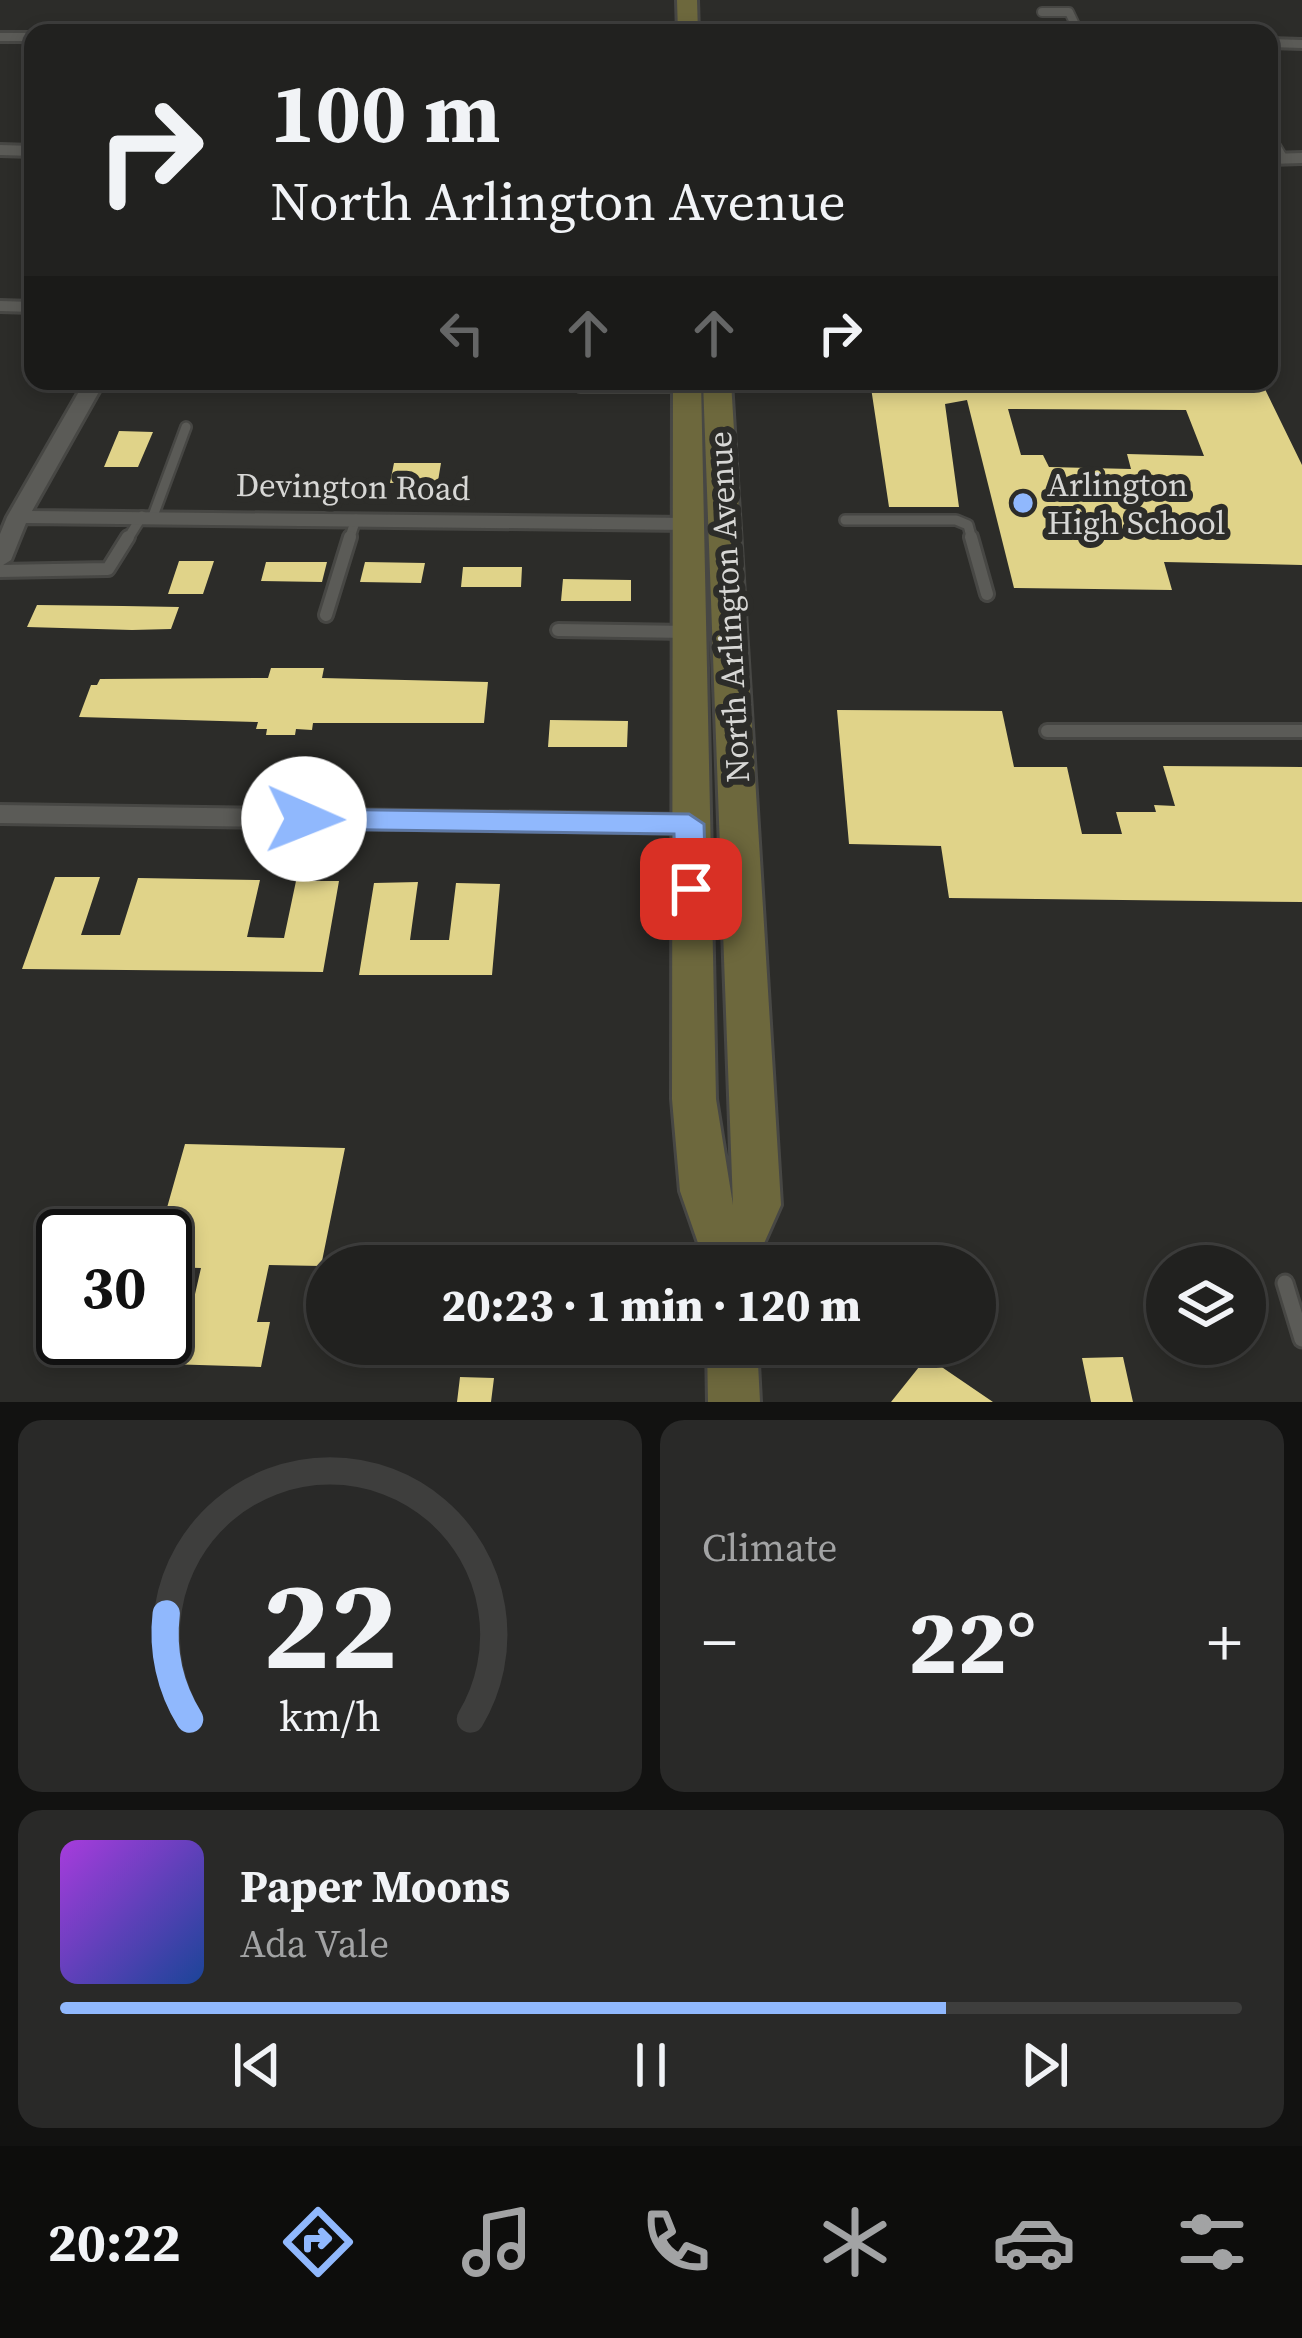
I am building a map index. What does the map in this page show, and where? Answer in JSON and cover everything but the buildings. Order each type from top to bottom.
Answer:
[{"type":"main road","name":"North Arlington Avenue","points":[[697,390],[687,524],[694,1099],[704,1191],[724,1245]]},
{"type":"main road","name":"North Arlington Avenue","points":[[698,390],[757,1204],[738,1245]]},
{"type":"main road","points":[[733,1365],[734,1402]]},
{"type":"street","points":[[0,560],[18,517],[90,390]]},
{"type":"street","name":"Devington Road","points":[[18,517],[687,524]]},
{"type":"street","points":[[0,814],[689,824]]},
{"type":"lane","points":[[1042,12],[1069,12],[1075,24]]},
{"type":"lane","points":[[0,571],[108,569],[147,516],[186,427]]},
{"type":"lane","points":[[326,615],[356,519]]},
{"type":"lane","points":[[845,520],[968,524],[988,594]]},
{"type":"lane","points":[[558,630],[688,632]]},
{"type":"lane","points":[[1047,731],[1302,730]]},
{"type":"lane","points":[[1285,1283],[1302,1339]]},
{"type":"place","name":"Arlington High School","points":[[1023,503]]},
{"type":"route","points":[[304,819],[689,824],[691,889]]}]
